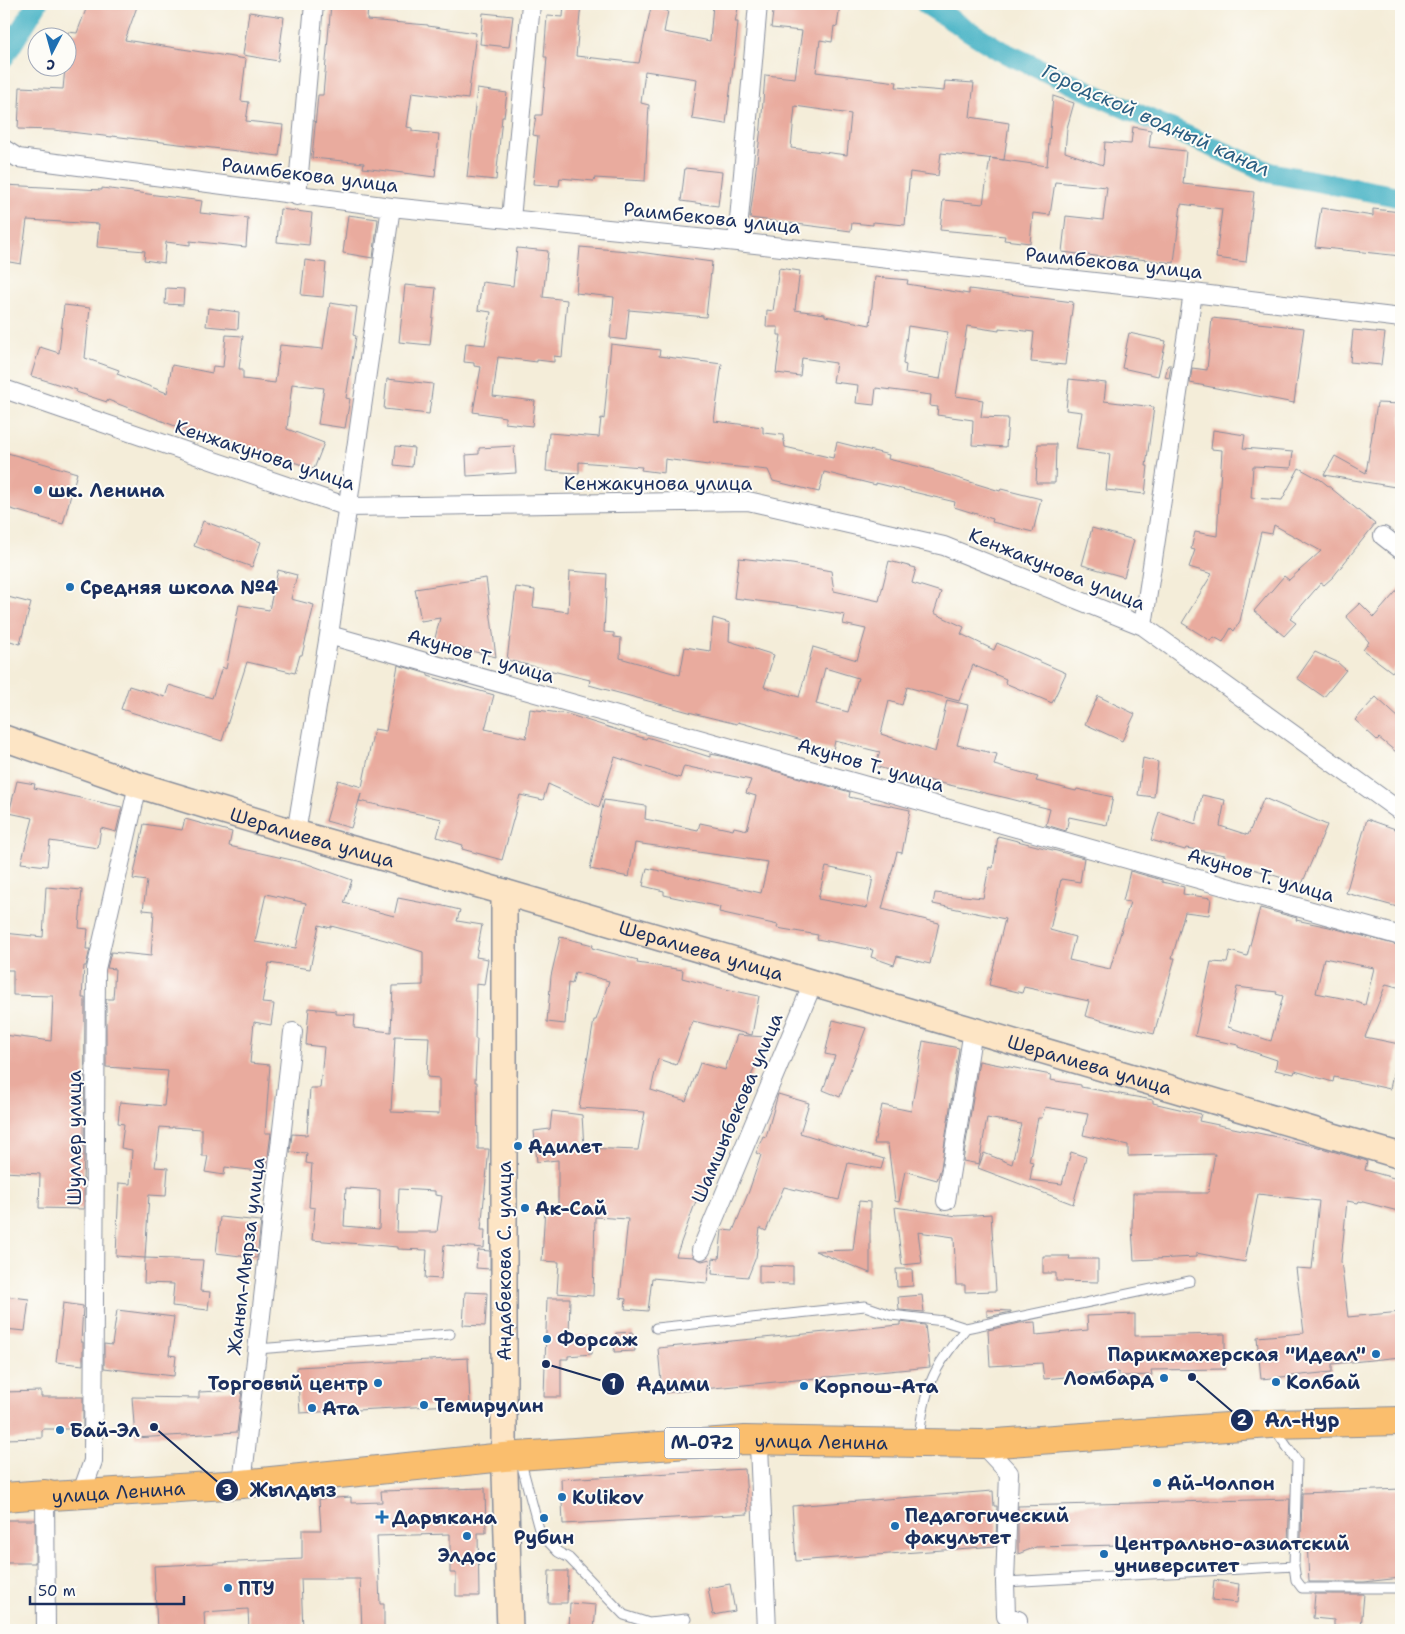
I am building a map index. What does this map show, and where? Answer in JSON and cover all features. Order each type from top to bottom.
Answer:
[{"type":"main road","name":"улица Ленина","points":[[4,1497],[45,1494],[52,1496],[242,1484],[513,1456],[746,1440],[982,1444],[1271,1424],[1401,1421]]},
{"type":"street","points":[[297,196],[314,4]]},
{"type":"street","points":[[511,219],[530,4]]},
{"type":"street","points":[[737,242],[758,4]]},
{"type":"street","name":"Раимбекова улица","points":[[11,154],[297,196],[737,242],[1401,318]]},
{"type":"street","points":[[296,833],[329,635],[391,207]]},
{"type":"street","points":[[1143,626],[1193,293]]},
{"type":"street","name":"Кенжакунова улица","points":[[4,389],[348,507],[748,501],[944,546],[1143,626],[1401,812]]},
{"type":"street","points":[[1383,536],[1401,550]]},
{"type":"street","name":"Акунов Т. улица","points":[[329,635],[1401,936]]},
{"type":"street","name":"Шералиева улица","points":[[4,738],[138,784],[296,833],[504,892],[1401,1156]]},
{"type":"street","name":"Шуллер улица","points":[[81,1494],[93,1461],[96,969],[138,784]]},
{"type":"street","name":"Андабекова С. улица","points":[[504,892],[513,1456],[510,1630]]},
{"type":"street","name":"Шамшыбекова улица","points":[[701,1250],[813,983]]},
{"type":"street","points":[[946,1201],[973,1030]]},
{"type":"street","name":"Жаныл-Мырза улица","points":[[242,1484],[293,1032]]},
{"type":"street","points":[[746,1440],[759,1446],[767,1630]]},
{"type":"street","points":[[982,1444],[1009,1473],[1005,1582],[1006,1616],[1018,1620],[1018,1630]]},
{"type":"street","points":[[45,1494],[46,1630]]},
{"type":"lane","points":[[656,1328],[865,1306],[891,1315],[944,1321],[966,1328],[1190,1281]]},
{"type":"lane","points":[[918,1443],[921,1417],[931,1381],[937,1368],[966,1328]]},
{"type":"lane","points":[[257,1349],[450,1334]]},
{"type":"lane","points":[[1271,1424],[1297,1462],[1294,1566],[1296,1580],[1302,1588],[1401,1588]]},
{"type":"lane","points":[[513,1456],[523,1470],[540,1533],[558,1552],[569,1558],[624,1615],[649,1623],[686,1619]]},
{"type":"lane","points":[[1005,1582],[1294,1566]]},
{"type":"building","points":[[88,4],[138,4],[125,40],[246,59],[241,101],[249,102],[246,121],[283,125],[279,156],[54,130],[18,129],[20,87],[63,89],[64,78],[78,78],[78,30]]},
{"type":"building","points":[[331,4],[368,4],[367,20],[428,25],[476,33],[468,99],[412,92],[407,127],[412,128],[412,131],[439,134],[435,177],[363,168],[364,163],[312,158],[318,95],[323,95]]},
{"type":"building","points":[[564,4],[581,4],[576,56],[639,63],[651,7],[668,11],[664,32],[710,41],[713,4],[739,4],[735,22],[738,22],[726,124],[692,119],[697,79],[645,71],[641,103],[649,105],[645,181],[595,178],[594,181],[560,178],[559,186],[533,184],[538,136],[533,135],[536,115],[542,115],[547,57],[544,57],[547,16],[563,17]]},
{"type":"building","points":[[774,4],[840,4],[837,27],[834,26],[832,42],[820,40],[816,72],[897,82],[896,87],[944,91],[945,81],[974,83],[970,117],[1009,123],[1004,160],[941,153],[938,176],[910,172],[905,225],[873,222],[873,225],[852,223],[851,231],[750,218],[765,75],[795,78],[802,31],[771,28]],"holes":[[[795,106],[851,114],[847,155],[791,148]]]},
{"type":"building","points":[[249,12],[284,17],[278,61],[243,55]]},
{"type":"building","points":[[483,13],[513,16],[509,47],[480,44]]},
{"type":"building","points":[[477,89],[507,93],[504,117],[502,117],[496,180],[467,177]]},
{"type":"building","points":[[1053,96],[1074,103],[1067,128],[1065,152],[1103,165],[1105,142],[1131,144],[1133,127],[1151,130],[1149,147],[1186,151],[1183,184],[1254,192],[1246,262],[1216,258],[1222,209],[1181,204],[1174,263],[1062,252],[1066,216],[1103,220],[1107,187],[1055,182],[1050,215],[1033,213],[1030,243],[1004,240],[1005,236],[940,230],[943,200],[983,204],[990,158],[1047,166]]},
{"type":"building","points":[[685,168],[722,172],[718,206],[681,201]]},
{"type":"building","points":[[4,185],[102,190],[102,188],[202,201],[200,213],[248,218],[246,247],[190,241],[190,245],[166,242],[164,263],[144,260],[145,251],[97,247],[99,224],[27,220],[21,264],[4,261]]},
{"type":"building","points":[[1321,208],[1373,216],[1373,209],[1401,212],[1401,256],[1315,247]]},
{"type":"building","points":[[280,209],[312,213],[309,245],[277,242]]},
{"type":"building","points":[[348,215],[378,219],[373,258],[343,253]]},
{"type":"building","points":[[580,247],[639,252],[712,262],[706,317],[629,310],[626,340],[610,338],[614,297],[576,293]]},
{"type":"building","points":[[517,248],[548,251],[543,297],[567,300],[562,357],[554,356],[554,362],[537,360],[537,362],[498,357],[493,396],[535,401],[532,426],[505,423],[505,417],[473,412],[481,367],[474,366],[474,363],[464,362],[466,343],[485,345],[491,312],[478,310],[482,282],[513,286]]},
{"type":"building","points":[[305,260],[326,263],[323,297],[301,295]]},
{"type":"building","points":[[779,268],[800,271],[795,310],[825,314],[825,316],[870,325],[875,277],[908,280],[907,284],[969,294],[969,289],[1073,302],[1065,365],[1031,362],[1034,332],[999,328],[999,331],[967,326],[956,396],[983,400],[981,417],[1008,418],[1006,447],[972,445],[973,420],[937,415],[938,407],[930,406],[931,395],[876,388],[874,405],[856,403],[858,385],[833,382],[836,363],[802,358],[800,376],[776,373],[781,335],[778,335],[778,327],[766,327],[767,310],[773,311]],"holes":[[[908,326],[948,332],[940,379],[905,373],[906,365],[903,364]]]},
{"type":"building","points":[[405,285],[436,288],[430,345],[399,342]]},
{"type":"building","points":[[166,288],[184,289],[183,305],[165,304]]},
{"type":"building","points":[[330,303],[357,307],[353,335],[356,336],[346,398],[350,399],[345,428],[318,424],[324,388],[292,384],[287,429],[324,443],[314,469],[208,433],[206,438],[108,400],[107,402],[76,392],[77,390],[31,376],[40,347],[59,353],[64,305],[90,308],[85,358],[119,370],[117,374],[167,393],[172,365],[212,373],[213,366],[223,367],[226,335],[243,336],[239,369],[243,369],[243,379],[275,383],[280,345],[323,349]]},
{"type":"building","points":[[208,308],[239,312],[238,329],[206,326]]},
{"type":"building","points":[[1212,318],[1304,328],[1294,403],[1190,383],[1192,368],[1207,370]]},
{"type":"building","points":[[1353,330],[1385,333],[1381,365],[1350,362]]},
{"type":"building","points":[[1129,333],[1166,341],[1158,376],[1122,368]]},
{"type":"building","points":[[611,344],[660,350],[659,356],[722,364],[714,421],[763,427],[763,433],[783,435],[785,447],[833,458],[837,442],[889,455],[888,459],[934,470],[1000,491],[1001,489],[1041,499],[1033,532],[992,522],[993,519],[954,507],[955,502],[824,472],[819,492],[773,481],[768,470],[665,459],[664,473],[641,470],[642,467],[579,462],[579,473],[546,471],[549,433],[599,437],[601,418],[604,419]]},
{"type":"building","points":[[1168,365],[1171,365],[1169,378],[1165,377]]},
{"type":"building","points":[[387,379],[433,384],[429,414],[384,409]]},
{"type":"building","points":[[1069,379],[1106,383],[1104,401],[1154,407],[1146,466],[1148,466],[1145,494],[1106,490],[1110,454],[1076,449],[1082,412],[1066,410]]},
{"type":"building","points":[[1377,403],[1401,404],[1401,488],[1324,475],[1335,456],[1366,473]]},
{"type":"building","points":[[1213,430],[1245,435],[1243,448],[1293,452],[1291,468],[1253,466],[1251,498],[1282,500],[1299,468],[1321,480],[1375,524],[1333,577],[1324,585],[1321,583],[1290,619],[1296,623],[1284,636],[1254,611],[1284,576],[1289,580],[1321,551],[1274,525],[1272,534],[1261,532],[1240,621],[1234,631],[1231,628],[1223,642],[1214,637],[1211,641],[1182,623],[1212,574],[1189,567],[1195,550],[1191,549],[1195,532],[1217,536],[1222,450],[1211,449]]},
{"type":"building","points":[[1038,444],[1056,444],[1055,483],[1036,483]]},
{"type":"building","points":[[396,446],[414,448],[412,467],[394,465]]},
{"type":"building","points":[[514,446],[516,473],[467,476],[466,455],[479,454],[479,448]]},
{"type":"building","name":"шк. Ленина","points":[[4,452],[77,473],[63,524],[4,507]]},
{"type":"building","points":[[203,521],[261,542],[252,567],[194,546]]},
{"type":"building","points":[[1092,528],[1134,540],[1124,577],[1082,565]]},
{"type":"building","points":[[739,558],[831,571],[834,591],[879,601],[889,561],[916,568],[912,583],[941,592],[934,613],[964,627],[961,634],[994,650],[997,643],[1066,673],[1052,703],[1005,683],[1006,679],[973,665],[959,701],[907,687],[902,705],[889,701],[881,734],[935,752],[947,700],[968,705],[957,745],[997,754],[994,765],[1038,777],[1036,781],[1076,791],[1077,789],[1113,797],[1107,825],[1069,817],[1066,831],[1046,825],[1050,809],[914,778],[875,766],[880,752],[835,741],[833,750],[738,722],[737,724],[700,715],[589,685],[590,680],[507,660],[516,587],[535,590],[533,607],[568,612],[570,571],[607,574],[604,632],[614,633],[614,637],[621,638],[620,658],[680,675],[685,647],[710,651],[713,618],[730,623],[729,641],[774,655],[764,687],[799,697],[813,647],[857,660],[866,629],[843,624],[845,615],[797,606],[734,598]],"holes":[[[825,668],[858,678],[848,712],[816,704]]]},
{"type":"building","points":[[278,570],[297,575],[291,599],[314,605],[302,655],[300,655],[295,673],[247,662],[222,741],[121,709],[129,686],[165,697],[169,685],[212,698],[222,667],[226,669],[239,605],[269,610]]},
{"type":"building","points":[[486,578],[496,657],[434,642],[440,618],[421,621],[415,589]]},
{"type":"building","points":[[1401,586],[1401,660],[1392,672],[1363,650],[1369,642],[1346,616],[1360,603],[1374,617]]},
{"type":"building","points":[[4,596],[31,603],[20,644],[4,639]]},
{"type":"building","points":[[1315,652],[1337,662],[1346,670],[1324,697],[1297,678]]},
{"type":"building","points":[[398,665],[428,674],[428,676],[494,695],[485,729],[526,738],[530,709],[567,714],[710,757],[710,754],[721,756],[850,792],[849,797],[910,810],[902,853],[897,852],[882,909],[939,923],[930,964],[897,956],[894,965],[871,957],[873,950],[817,939],[818,935],[777,928],[778,925],[719,912],[720,907],[664,895],[664,891],[643,886],[647,868],[761,893],[768,862],[635,843],[629,877],[590,869],[604,800],[646,806],[645,819],[698,830],[700,823],[733,830],[734,827],[747,830],[756,796],[746,793],[751,780],[684,766],[680,778],[615,757],[599,807],[548,784],[543,800],[520,795],[502,860],[462,849],[463,845],[437,837],[442,819],[359,801],[361,794],[351,828],[326,821],[338,780],[362,787],[374,729],[386,731]],"holes":[[[826,867],[873,877],[867,908],[818,899]]]},
{"type":"building","points":[[1098,696],[1135,714],[1122,741],[1085,724]]},
{"type":"building","points":[[1376,697],[1401,720],[1401,756],[1379,738],[1377,740],[1355,720]]},
{"type":"building","points":[[1143,758],[1158,762],[1154,797],[1138,795]]},
{"type":"building","points":[[17,781],[35,784],[34,788],[122,807],[116,832],[101,828],[98,848],[50,841],[47,866],[21,863],[33,818],[9,813]]},
{"type":"building","points":[[1202,795],[1225,800],[1220,826],[1248,835],[1264,798],[1327,825],[1302,884],[1224,860],[1225,855],[1186,848],[1185,850],[1151,840],[1159,812],[1196,824]]},
{"type":"building","points":[[185,819],[232,832],[229,846],[305,863],[352,880],[344,903],[394,916],[398,898],[460,910],[457,921],[482,925],[476,957],[488,959],[484,985],[476,984],[475,1039],[477,1039],[475,1082],[477,1082],[478,1149],[489,1149],[481,1230],[485,1230],[484,1248],[444,1245],[441,1279],[425,1278],[427,1250],[398,1249],[398,1247],[312,1240],[315,1208],[309,1207],[312,1164],[306,1163],[307,1153],[290,1152],[292,1134],[307,1135],[310,1088],[320,1088],[324,1047],[306,1045],[309,1008],[336,1011],[336,1014],[355,1015],[354,1028],[391,1032],[393,986],[423,985],[423,952],[331,926],[331,928],[319,925],[310,969],[269,963],[262,1003],[274,1004],[271,1025],[254,1022],[250,1063],[270,1065],[265,1133],[271,1133],[266,1172],[225,1167],[224,1175],[205,1172],[208,1156],[202,1156],[202,1129],[160,1127],[155,1167],[168,1168],[166,1196],[149,1195],[145,1258],[116,1256],[119,1183],[130,1184],[132,1150],[121,1148],[124,1124],[118,1123],[120,1102],[164,1106],[168,1071],[106,1067],[106,999],[113,999],[115,969],[107,968],[111,952],[151,956],[154,911],[143,910],[147,881],[133,879],[144,824],[182,830]],"holes":[[[266,894],[306,903],[296,948],[255,942]],[[395,1036],[429,1037],[427,1077],[439,1078],[439,1114],[391,1112]],[[346,1188],[380,1190],[379,1229],[344,1226]],[[399,1189],[435,1191],[435,1195],[442,1196],[437,1232],[397,1232]]]},
{"type":"building","points":[[1367,819],[1401,831],[1401,908],[1346,893]]},
{"type":"building","points":[[998,836],[1084,858],[1080,882],[1061,879],[1050,930],[1075,937],[1069,960],[1110,969],[1130,902],[1123,901],[1130,871],[1184,887],[1183,894],[1211,898],[1209,915],[1185,912],[1172,958],[1175,958],[1154,1034],[1085,1016],[1089,1001],[1024,987],[1022,993],[989,985],[1005,919],[933,904],[935,893],[983,898],[989,867],[993,868]]},
{"type":"building","points":[[46,887],[82,890],[79,928],[88,929],[86,949],[90,949],[86,966],[84,966],[82,998],[85,998],[84,1209],[39,1208],[40,1174],[4,1172],[4,1035],[51,1041],[53,996],[13,995],[13,970],[4,970],[4,933],[43,937]]},
{"type":"building","points":[[1260,908],[1297,918],[1296,920],[1401,946],[1401,988],[1386,984],[1365,1037],[1399,1044],[1390,1089],[1334,1077],[1333,1082],[1295,1071],[1294,1074],[1275,1070],[1277,1060],[1238,1047],[1238,1045],[1195,1036],[1211,962],[1227,963],[1230,951],[1247,956]],"holes":[[[1324,958],[1374,968],[1365,1005],[1351,1000],[1316,993]],[[1237,987],[1277,992],[1276,994],[1283,996],[1271,1041],[1228,1027]]]},
{"type":"building","points":[[560,937],[593,945],[592,948],[638,960],[637,963],[683,970],[682,978],[759,996],[752,1035],[693,1021],[676,1065],[658,1059],[651,1090],[686,1101],[700,1063],[725,1070],[737,1035],[765,1037],[737,1116],[700,1203],[696,1201],[676,1256],[694,1257],[702,1261],[710,1259],[707,1283],[652,1278],[648,1311],[625,1309],[626,1299],[620,1298],[628,1219],[595,1217],[593,1296],[557,1293],[559,1262],[542,1261],[545,1206],[558,1207],[558,1160],[537,1162],[534,1131],[550,1129],[552,1111],[582,1115],[584,1148],[638,1150],[645,1112],[579,1108],[594,1020],[596,1020],[609,981],[575,972],[572,984],[568,983],[565,1024],[547,1022],[551,976]]},
{"type":"building","points":[[833,1020],[866,1028],[840,1097],[823,1090],[835,1056],[825,1054]]},
{"type":"building","points":[[923,1041],[959,1048],[941,1168],[937,1180],[905,1171],[899,1202],[895,1201],[888,1144],[874,1144],[882,1105],[911,1111]]},
{"type":"building","points":[[979,1061],[1051,1075],[1050,1080],[1081,1085],[1081,1087],[1153,1100],[1153,1103],[1201,1114],[1199,1121],[1282,1138],[1367,1161],[1365,1170],[1401,1180],[1401,1198],[1398,1211],[1359,1201],[1358,1203],[1347,1201],[1341,1261],[1348,1317],[1401,1312],[1401,1357],[1332,1364],[1332,1372],[1261,1379],[1257,1337],[1304,1333],[1296,1268],[1312,1269],[1319,1201],[1258,1194],[1245,1262],[1196,1253],[1196,1257],[1134,1260],[1132,1228],[1133,1193],[1208,1193],[1215,1154],[1128,1156],[1128,1145],[1083,1135],[1088,1114],[1045,1107],[1042,1118],[1038,1118],[1029,1161],[1033,1162],[1030,1180],[1062,1184],[1071,1152],[1086,1157],[1073,1204],[978,1168],[984,1153],[1012,1164],[1021,1124],[987,1118],[979,1164],[963,1161]]},
{"type":"building","points":[[778,1094],[809,1103],[800,1133],[884,1159],[881,1169],[848,1163],[839,1200],[784,1187],[766,1231],[760,1228],[756,1257],[748,1277],[712,1274],[713,1258],[719,1259],[722,1230],[733,1231],[749,1191],[761,1155],[756,1153],[763,1136],[766,1137]]},
{"type":"building","points":[[859,1201],[870,1202],[870,1273],[815,1251],[853,1250]]},
{"type":"building","points":[[895,1207],[957,1216],[991,1214],[996,1291],[965,1292],[965,1285],[956,1285],[954,1237],[918,1232],[922,1263],[902,1265]]},
{"type":"building","points":[[220,1217],[261,1221],[257,1258],[216,1253]]},
{"type":"building","points":[[478,1250],[490,1251],[490,1269],[476,1268]]},
{"type":"building","points":[[1043,1256],[1070,1256],[1069,1259],[1098,1259],[1098,1282],[1056,1281],[1056,1273],[1043,1273]]},
{"type":"building","points":[[145,1258],[203,1260],[200,1291],[210,1292],[208,1310],[172,1306],[174,1284],[144,1283]]},
{"type":"building","points":[[759,1265],[793,1266],[793,1284],[759,1283]]},
{"type":"building","points":[[896,1269],[912,1269],[913,1286],[897,1287]]},
{"type":"building","points":[[465,1292],[487,1293],[485,1326],[463,1325]]},
{"type":"building","points":[[922,1295],[924,1312],[899,1310],[898,1297]]},
{"type":"building","points":[[4,1296],[29,1299],[25,1331],[4,1329]]},
{"type":"building","points":[[547,1298],[570,1298],[569,1336],[592,1335],[592,1354],[568,1356],[568,1359],[561,1359],[561,1397],[544,1397]]},
{"type":"building","points":[[63,1303],[83,1306],[81,1342],[83,1342],[83,1365],[56,1362]]},
{"type":"building","points":[[117,1310],[174,1317],[169,1355],[176,1356],[174,1376],[104,1368],[104,1344],[112,1345]]},
{"type":"building","points":[[987,1310],[1011,1311],[1011,1312],[987,1317]]},
{"type":"building","points":[[1135,1314],[1135,1336],[1225,1334],[1225,1369],[1151,1370],[1152,1375],[1119,1376],[1119,1372],[1044,1379],[1042,1363],[990,1366],[988,1330],[1020,1323],[1035,1322],[1036,1335],[1088,1330],[1087,1316]]},
{"type":"building","points":[[900,1322],[925,1325],[930,1367],[662,1393],[658,1348],[900,1325]]},
{"type":"building","points":[[633,1332],[635,1351],[614,1352],[616,1333]]},
{"type":"building","points":[[468,1358],[470,1404],[300,1413],[297,1367]]},
{"type":"building","points":[[242,1390],[237,1432],[135,1438],[132,1397],[199,1398],[199,1392]]},
{"type":"building","points":[[41,1391],[41,1397],[83,1397],[83,1429],[42,1429],[42,1438],[4,1439],[4,1392]]},
{"type":"building","points":[[745,1469],[748,1514],[563,1524],[561,1479]]},
{"type":"building","points":[[485,1488],[486,1533],[478,1533],[479,1596],[456,1596],[456,1573],[450,1573],[450,1534],[377,1536],[380,1604],[384,1604],[384,1630],[362,1630],[360,1579],[301,1579],[303,1630],[249,1630],[248,1609],[204,1612],[205,1630],[157,1630],[154,1566],[302,1559],[302,1530],[321,1530],[319,1499],[351,1497],[351,1503],[382,1502],[381,1491]]},
{"type":"building","points":[[1401,1489],[1401,1578],[1364,1582],[1309,1582],[1307,1540],[1301,1540],[1302,1493]]},
{"type":"building","name":"Педагогический факультет","points":[[993,1491],[994,1506],[997,1506],[996,1546],[796,1561],[792,1506]]},
{"type":"building","points":[[1290,1499],[1288,1541],[1036,1547],[1018,1554],[1018,1506]]},
{"type":"building","points":[[4,1520],[35,1520],[35,1563],[4,1563]]},
{"type":"building","points":[[549,1571],[568,1571],[567,1603],[548,1603]]},
{"type":"building","points":[[1214,1580],[1239,1584],[1237,1603],[1212,1600]]},
{"type":"building","points":[[730,1584],[735,1611],[713,1615],[708,1588]]},
{"type":"building","points":[[1315,1594],[1364,1594],[1361,1628],[1334,1626],[1334,1620],[1313,1618]]},
{"type":"building","points":[[570,1603],[596,1605],[594,1630],[569,1630]]},
{"type":"waterway","name":"Городской водный канал","points":[[4,57],[37,4]]},
{"type":"waterway","name":"Городской водный канал","points":[[926,4],[1001,51],[1271,173],[1401,197]]},
{"type":"place","name":"шк. Ленина","points":[[38,490]]},
{"type":"place","name":"Средняя школа №4","points":[[70,587]]},
{"type":"place","name":"Адилет","points":[[518,1146]]},
{"type":"place","name":"Ак-Сай","points":[[525,1208]]},
{"type":"place","name":"Форсаж","points":[[547,1339]]},
{"type":"place","name":"Парикмахерская \"Идеал\"","points":[[1376,1354]]},
{"type":"place","name":"Адими","points":[[546,1364]]},
{"type":"place","name":"Ал-Нур","points":[[1192,1377]]},
{"type":"place","name":"Ломбард","points":[[1164,1378]]},
{"type":"place","name":"Колбай","points":[[1276,1382]]},
{"type":"place","name":"Торговый центр","points":[[378,1383]]},
{"type":"place","name":"Корпош-Ата","points":[[804,1386]]},
{"type":"place","name":"Темирулин","points":[[424,1405]]},
{"type":"place","name":"Ата","points":[[312,1408]]},
{"type":"place","name":"Жылдыз","points":[[154,1427]]},
{"type":"place","name":"Бай-Эл","points":[[60,1430]]},
{"type":"place","name":"Ай-Чолпон","points":[[1157,1483]]},
{"type":"place","name":"Kulikov","points":[[562,1497]]},
{"type":"place","name":"Дарыкана","points":[[382,1517]]},
{"type":"place","name":"Рубин","points":[[544,1518]]},
{"type":"place","name":"Педагогический факультет","points":[[895,1526]]},
{"type":"place","name":"Элдос","points":[[467,1536]]},
{"type":"place","name":"Центрально-азиатский университет","points":[[1104,1554]]},
{"type":"place","name":"ПТУ","points":[[228,1588]]}]
